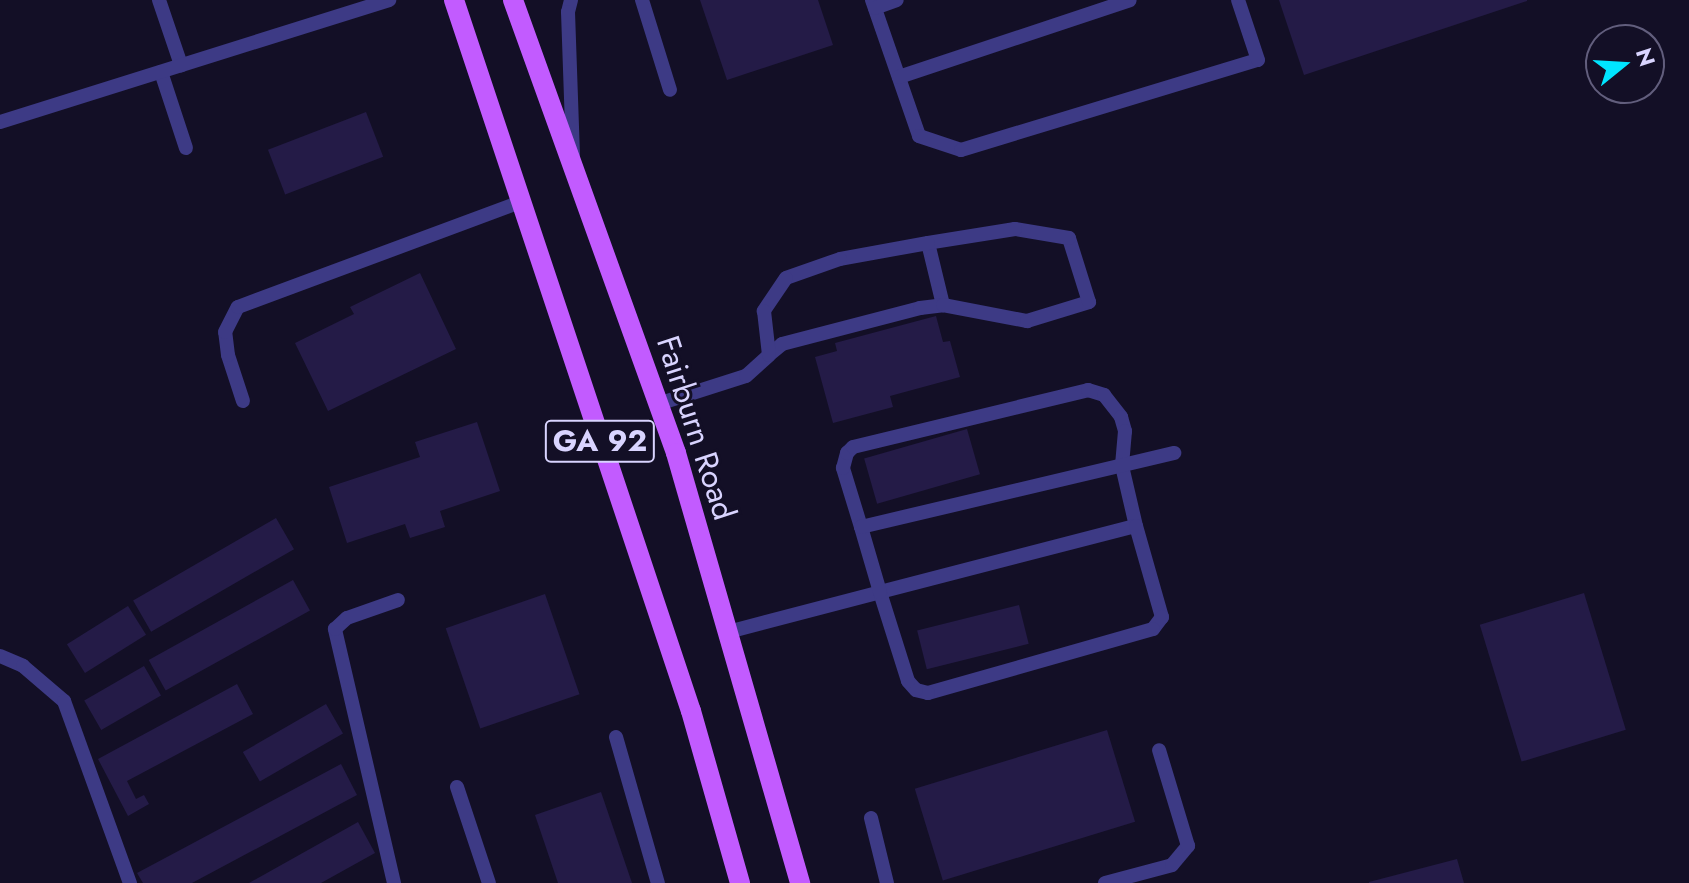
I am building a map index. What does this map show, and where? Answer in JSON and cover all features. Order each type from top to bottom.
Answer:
[{"type":"main road","name":"GA 92","points":[[454,0],[691,711],[740,883]]},
{"type":"main road","name":"Fairburn Road","points":[[513,0],[658,404],[800,883]]},
{"type":"lane","points":[[159,0],[181,65]]},
{"type":"lane","points":[[0,122],[389,0]]},
{"type":"lane","points":[[571,0],[568,12],[574,171]]},
{"type":"lane","points":[[642,0],[670,90]]},
{"type":"lane","points":[[897,0],[874,4],[919,136],[961,150],[1258,60],[1238,0]]},
{"type":"lane","points":[[899,77],[1130,0]]},
{"type":"lane","points":[[161,72],[186,148]]},
{"type":"lane","points":[[243,401],[228,355],[225,332],[238,307],[523,201]]},
{"type":"lane","points":[[658,404],[746,376],[782,344],[920,308],[943,305],[1027,321],[1089,302],[1069,238],[1015,229],[928,243],[840,259],[786,278],[764,311],[769,355]]},
{"type":"lane","points":[[928,243],[943,305]]},
{"type":"lane","points":[[1088,390],[1104,395],[1121,417],[1125,431],[1122,466],[1136,526],[1162,617],[1153,629],[928,693],[916,690],[908,681],[843,468],[847,453],[853,447],[1088,390]]},
{"type":"lane","points":[[861,527],[1174,453]]},
{"type":"lane","points":[[728,632],[1136,526]]},
{"type":"lane","points":[[394,883],[335,629],[347,618],[398,600]]},
{"type":"lane","points":[[0,656],[23,666],[64,701],[130,883]]},
{"type":"lane","points":[[616,737],[658,883]]},
{"type":"lane","points":[[1105,883],[1172,865],[1188,846],[1159,750]]},
{"type":"lane","points":[[457,787],[489,883]]},
{"type":"lane","points":[[871,818],[887,883]]},
{"type":"building","points":[[700,0],[818,0],[833,45],[727,80]]},
{"type":"building","points":[[1279,0],[1527,0],[1527,1],[1304,75]]},
{"type":"building","points":[[366,112],[383,157],[285,194],[268,150]]},
{"type":"building","points":[[420,273],[456,349],[328,411],[295,343],[354,314],[350,307]]},
{"type":"building","points":[[936,316],[943,342],[950,341],[960,377],[890,396],[893,407],[833,423],[815,357],[837,351],[835,343]]},
{"type":"building","points":[[477,422],[500,491],[440,511],[445,527],[410,538],[405,524],[347,543],[329,487],[420,457],[415,442]]},
{"type":"building","points":[[967,429],[980,474],[877,504],[864,458]]},
{"type":"building","points":[[276,518],[294,549],[151,632],[133,600]]},
{"type":"building","points":[[293,580],[310,611],[166,691],[149,660]]},
{"type":"building","points":[[1584,593],[1626,730],[1522,762],[1480,625]]},
{"type":"building","points":[[545,594],[580,694],[480,728],[446,628]]},
{"type":"building","points":[[1019,605],[1029,644],[927,669],[917,630]]},
{"type":"building","points":[[128,606],[146,635],[85,673],[67,644]]},
{"type":"building","points":[[144,666],[161,695],[101,730],[84,700]]},
{"type":"building","points":[[237,684],[253,714],[127,781],[136,799],[144,795],[149,804],[128,816],[98,759]]},
{"type":"building","points":[[326,704],[343,733],[260,781],[243,752]]},
{"type":"building","points":[[1107,730],[1135,822],[943,881],[915,789]]},
{"type":"building","points":[[341,764],[357,795],[192,883],[143,883],[137,873]]},
{"type":"building","points":[[601,792],[632,883],[558,883],[535,815]]},
{"type":"building","points":[[358,822],[375,853],[321,883],[249,883]]},
{"type":"building","points":[[1457,859],[1464,883],[1369,883],[1369,882]]}]
